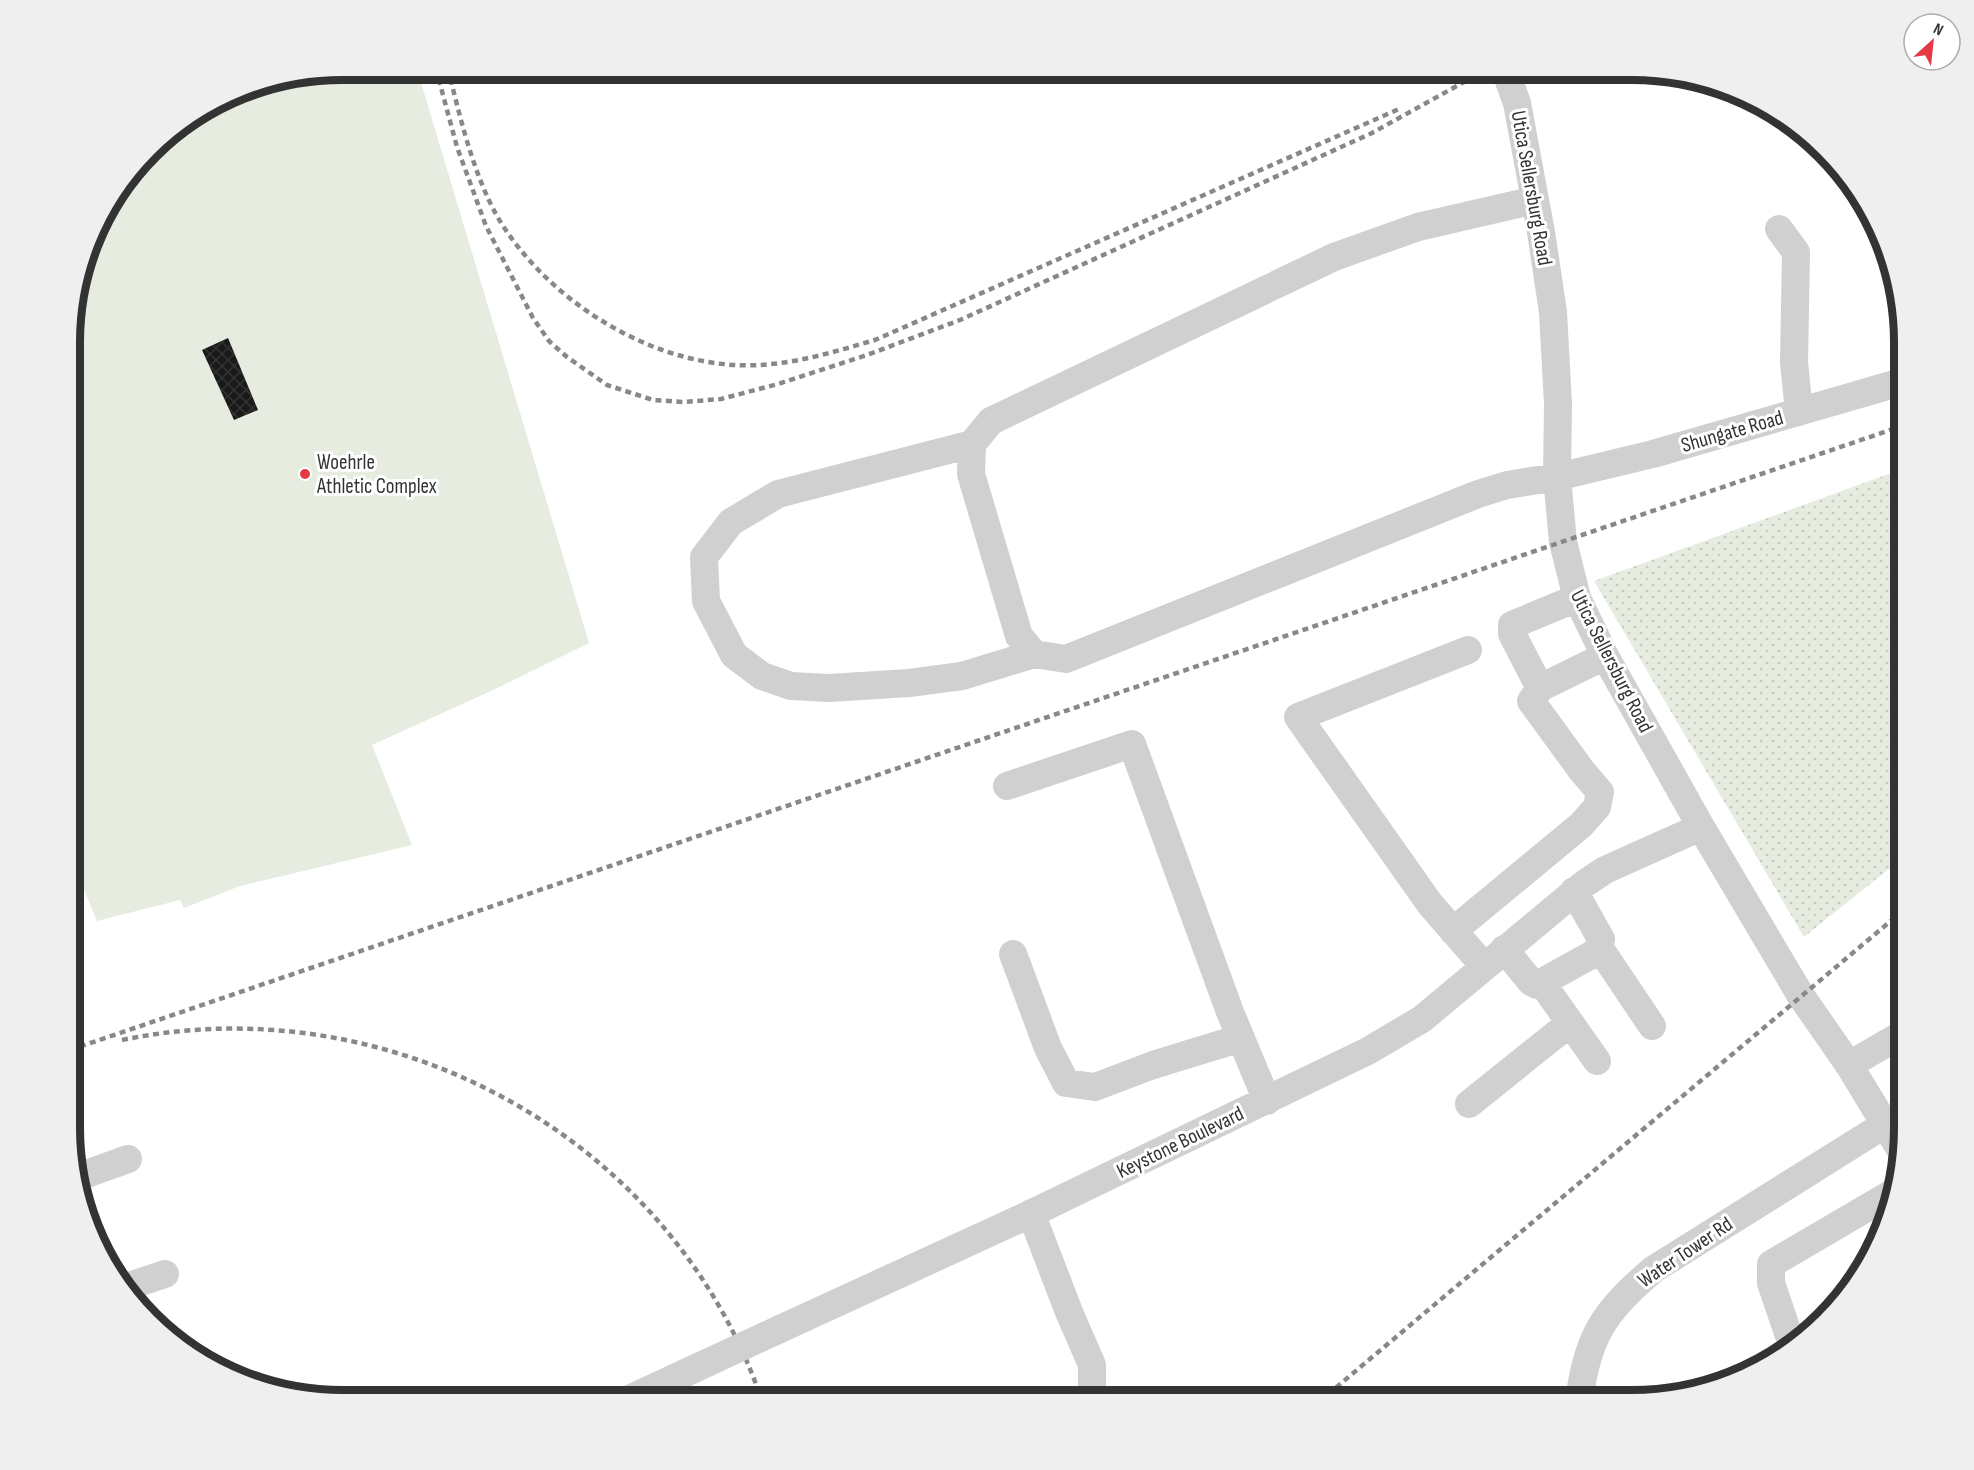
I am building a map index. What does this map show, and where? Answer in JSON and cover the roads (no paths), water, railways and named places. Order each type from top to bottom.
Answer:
[{"type":"street","name":"Utica Sellersburg Road","points":[[1508,80],[1517,103],[1553,312],[1558,404],[1557,477],[1563,542],[1577,598],[1605,656],[1701,827],[1801,996],[1849,1065],[1894,1140]]},
{"type":"street","points":[[972,444],[971,474],[974,485],[1019,636],[1034,654],[962,676],[909,683],[829,688],[791,686],[762,676],[734,655],[706,601],[704,557],[731,522],[778,494],[972,444],[991,421],[1334,257],[1418,227],[1535,200]]},
{"type":"street","points":[[1779,229],[1796,252],[1794,362],[1799,412]]},
{"type":"street","name":"Shungate Road","points":[[1034,654],[1066,659],[1478,494],[1508,485],[1557,477],[1653,454],[1894,384]]},
{"type":"street","points":[[1540,688],[1512,634],[1512,625],[1577,598]]},
{"type":"street","points":[[1468,650],[1298,717],[1430,904],[1453,931],[1530,982],[1537,985],[1542,983],[1593,954],[1599,947],[1601,939],[1574,891]]},
{"type":"street","points":[[1453,931],[1581,825],[1597,807],[1600,792],[1581,771],[1531,701],[1540,688],[1605,656]]},
{"type":"street","points":[[1007,786],[1132,744],[1241,1038],[1267,1101]]},
{"type":"street","name":"Keystone Boulevard","points":[[649,1390],[1031,1214],[1368,1051],[1422,1019],[1574,891],[1605,870],[1701,827]]},
{"type":"street","points":[[1599,947],[1652,1026]]},
{"type":"street","points":[[1013,954],[1047,1048],[1066,1083],[1095,1087],[1153,1065],[1241,1038]]},
{"type":"street","points":[[1542,983],[1597,1061]]},
{"type":"street","points":[[1469,1104],[1570,1023]]},
{"type":"street","points":[[1849,1065],[1894,1040]]},
{"type":"street","name":"Water Tower Rd","points":[[1582,1390],[1589,1357],[1600,1328],[1631,1288],[1654,1269],[1884,1125]]},
{"type":"street","points":[[84,1175],[128,1159]]},
{"type":"street","points":[[1791,1337],[1771,1283],[1771,1264],[1886,1197]]},
{"type":"street","points":[[1031,1214],[1092,1365],[1092,1390]]},
{"type":"street","points":[[132,1285],[165,1274]]},
{"type":"railway","points":[[439,80],[457,147],[486,226],[533,318],[549,341],[567,357],[607,385],[653,400],[684,402],[721,399],[778,384],[867,355],[960,320],[1372,133],[1468,80]]},
{"type":"railway","points":[[451,80],[468,144],[488,199],[518,247],[545,276],[575,303],[609,325],[645,343],[682,356],[721,364],[759,365],[789,362],[875,340],[1399,109]]},
{"type":"railway","points":[[80,1047],[1894,429]]},
{"type":"railway","points":[[1333,1390],[1894,918]]},
{"type":"railway","points":[[122,1040],[223,1029],[323,1036],[419,1060],[510,1101],[591,1156],[662,1226],[720,1308],[757,1390]]},
{"type":"place","name":"Woehrle Athletic Complex","points":[[305,474]]}]
